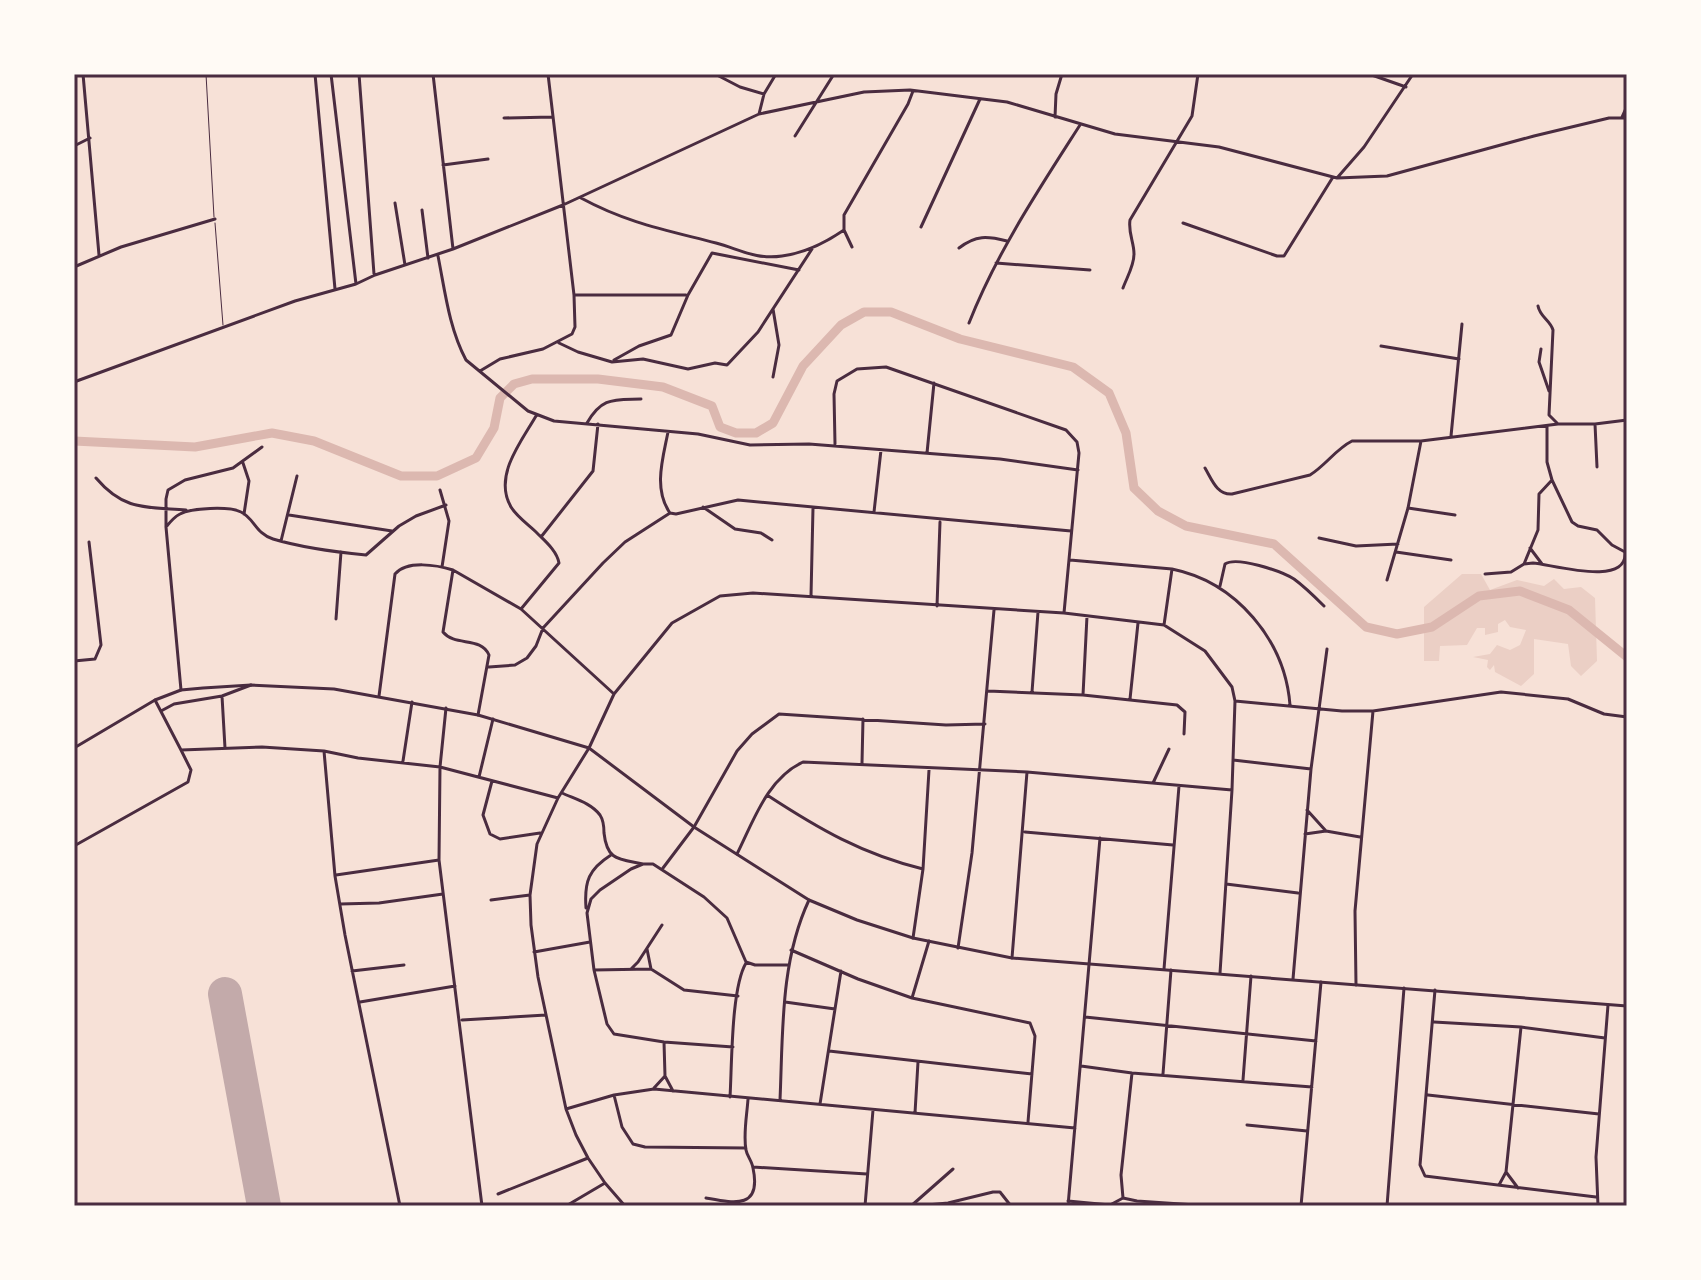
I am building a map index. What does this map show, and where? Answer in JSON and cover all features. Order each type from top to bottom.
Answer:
[{"type":"street","points":[[83,74],[99,255]]},
{"type":"street","points":[[315,74],[335,290]]},
{"type":"street","points":[[331,74],[356,284]]},
{"type":"street","points":[[359,74],[375,275]]},
{"type":"street","points":[[433,74],[453,249]]},
{"type":"street","points":[[480,371],[500,359],[559,343],[572,334],[575,327],[574,295],[548,74]]},
{"type":"street","points":[[715,74],[740,87],[764,94]]},
{"type":"street","points":[[759,114],[764,94],[776,74]]},
{"type":"street","points":[[795,136],[834,74]]},
{"type":"street","points":[[1055,117],[1056,94],[1062,74]]},
{"type":"street","points":[[1123,288],[1133,262],[1130,220],[1192,116],[1198,74]]},
{"type":"street","points":[[1369,74],[1406,87]]},
{"type":"street","points":[[1183,223],[1284,256],[1335,177],[1364,147],[1413,74]]},
{"type":"street","points":[[852,247],[844,230],[844,215],[913,91]]},
{"type":"street","points":[[74,382],[295,301],[356,284],[453,249],[563,205],[759,114],[864,92],[913,91],[1007,102],[1115,134],[1246,153],[1335,177],[1387,176],[1534,136],[1624,118],[1627,106]]},
{"type":"street","points":[[921,227],[980,99]]},
{"type":"street","points":[[504,118],[552,117]]},
{"type":"street","points":[[969,323],[1007,241],[1080,125]]},
{"type":"street","points":[[74,146],[90,138]]},
{"type":"street","points":[[443,165],[488,159]]},
{"type":"street","points":[[580,197],[613,215],[717,243],[741,254],[780,257],[812,249],[844,230]]},
{"type":"street","points":[[395,203],[405,265]]},
{"type":"street","points":[[422,210],[428,258]]},
{"type":"street","points":[[74,267],[99,255],[215,219]]},
{"type":"street","points":[[959,248],[980,236],[1007,241]]},
{"type":"street","points":[[559,343],[612,362],[643,359],[688,369],[715,363],[727,365],[758,332],[812,249]]},
{"type":"street","points":[[612,362],[639,346],[671,335],[688,295],[712,253],[799,270]]},
{"type":"street","points":[[438,254],[449,314],[466,360],[536,416],[554,421],[698,434],[750,445],[835,446],[927,453],[1078,470]]},
{"type":"street","points":[[996,263],[1090,270]]},
{"type":"street","points":[[574,295],[688,295]]},
{"type":"street","points":[[1538,306],[1553,330],[1549,415],[1558,424]]},
{"type":"street","points":[[773,309],[779,345],[773,377]]},
{"type":"street","points":[[1451,436],[1462,324]]},
{"type":"street","points":[[1381,346],[1459,359]]},
{"type":"street","points":[[1541,349],[1539,362],[1550,394]]},
{"type":"street","points":[[835,446],[834,394],[837,381],[844,375],[874,366],[886,367],[1066,430],[1077,442],[1078,470],[1064,613]]},
{"type":"street","points":[[927,453],[934,383]]},
{"type":"street","points":[[587,423],[599,405],[605,402],[641,399]]},
{"type":"street","points":[[521,609],[559,563],[558,557],[541,537],[512,509],[504,486],[506,472],[536,416]]},
{"type":"street","points":[[1205,468],[1219,491],[1232,494],[1310,475],[1352,441],[1421,441],[1558,424],[1627,420]]},
{"type":"street","points":[[541,537],[593,471],[598,424]]},
{"type":"street","points":[[1595,424],[1597,467]]},
{"type":"street","points":[[1485,574],[1511,572],[1524,564],[1607,571],[1626,558],[1625,552],[1612,545],[1602,533],[1572,522],[1552,480],[1546,454],[1547,426]]},
{"type":"street","points":[[668,431],[660,484],[661,496],[670,513]]},
{"type":"street","points":[[1387,580],[1408,508],[1421,441]]},
{"type":"street","points":[[181,690],[166,499],[172,486],[243,463],[262,447]]},
{"type":"street","points":[[874,512],[881,450]]},
{"type":"street","points":[[243,463],[249,481],[244,514]]},
{"type":"street","points":[[281,541],[297,476]]},
{"type":"street","points":[[96,478],[110,495],[131,505],[190,510],[229,509],[244,514],[263,535],[281,541],[366,555],[416,516],[446,505]]},
{"type":"street","points":[[1524,564],[1538,530],[1539,494],[1552,480]]},
{"type":"street","points":[[440,490],[449,521],[442,567]]},
{"type":"street","points":[[489,667],[515,665],[527,658],[543,628],[625,542],[670,513],[688,513],[738,500],[1071,531]]},
{"type":"street","points":[[703,507],[735,529],[761,533],[772,540]]},
{"type":"street","points":[[811,596],[813,508]]},
{"type":"street","points":[[1408,508],[1455,515]]},
{"type":"street","points":[[166,527],[180,514],[190,510]]},
{"type":"street","points":[[289,515],[394,531]]},
{"type":"street","points":[[937,606],[940,520]]},
{"type":"street","points":[[1319,538],[1356,546],[1398,544]]},
{"type":"street","points":[[74,661],[95,659],[101,645],[89,542]]},
{"type":"street","points":[[1530,548],[1542,564]]},
{"type":"street","points":[[336,619],[341,552]]},
{"type":"street","points":[[1396,552],[1451,560]]},
{"type":"street","points":[[1068,560],[1172,569],[1187,572],[1220,588],[1246,608],[1274,649],[1284,671],[1290,705]]},
{"type":"street","points":[[1220,588],[1225,564],[1234,560],[1243,561],[1288,576],[1324,606]]},
{"type":"street","points":[[379,696],[395,574],[400,568],[409,566],[453,570],[521,609],[614,694]]},
{"type":"street","points":[[1164,625],[1172,569]]},
{"type":"street","points":[[453,570],[443,632],[451,639],[480,645],[487,650],[489,667],[478,715]]},
{"type":"street","points":[[625,1206],[588,1158],[566,1109],[534,952],[530,895],[540,833],[589,748],[614,694],[672,623],[704,604],[735,594],[811,596],[1064,613],[1164,625],[1185,636],[1205,651],[1226,678],[1235,701],[1220,973]]},
{"type":"street","points":[[958,948],[980,771],[994,610]]},
{"type":"street","points":[[1032,693],[1038,612]]},
{"type":"street","points":[[1083,695],[1087,616]]},
{"type":"street","points":[[1130,699],[1138,623]]},
{"type":"street","points":[[1293,979],[1311,769],[1327,649]]},
{"type":"street","points":[[161,711],[174,704],[222,696],[251,685]]},
{"type":"street","points":[[74,748],[155,700],[181,690],[251,685],[305,686],[379,696],[478,715],[589,748],[694,827],[809,900],[913,938],[1012,958],[1627,1006]]},
{"type":"street","points":[[988,691],[1083,695],[1177,705],[1182,708],[1185,717],[1184,734]]},
{"type":"street","points":[[1235,701],[1373,711],[1501,692],[1560,697],[1604,714],[1627,717]]},
{"type":"street","points":[[222,696],[225,748]]},
{"type":"street","points":[[74,846],[188,782],[191,770],[155,700]]},
{"type":"street","points":[[403,762],[412,702]]},
{"type":"street","points":[[446,708],[440,767],[439,860],[482,1206]]},
{"type":"street","points":[[1356,985],[1355,927],[1360,837],[1373,711]]},
{"type":"street","points":[[663,868],[694,827],[737,751],[752,734],[779,714],[946,725],[985,724]]},
{"type":"street","points":[[479,777],[493,719]]},
{"type":"street","points":[[862,765],[863,719]]},
{"type":"street","points":[[181,750],[262,747],[324,751],[440,767],[558,798]]},
{"type":"street","points":[[1153,783],[1169,749]]},
{"type":"street","points":[[324,751],[335,876],[400,1206]]},
{"type":"street","points":[[1233,760],[1311,769]]},
{"type":"street","points":[[737,854],[767,795],[787,770],[803,762],[1027,772],[1232,790]]},
{"type":"street","points":[[913,938],[923,869],[929,769]]},
{"type":"street","points":[[1012,958],[1027,772]]},
{"type":"street","points":[[492,781],[483,815],[490,834],[500,839],[540,833]]},
{"type":"street","points":[[1164,969],[1179,785]]},
{"type":"street","points":[[561,792],[591,805],[600,815],[607,851],[611,855],[663,868],[727,918],[746,962],[788,965]]},
{"type":"street","points":[[767,795],[817,828],[858,849],[923,869]]},
{"type":"street","points":[[1307,810],[1326,831]]},
{"type":"street","points":[[1305,834],[1326,831],[1360,837]]},
{"type":"street","points":[[1024,832],[1173,845]]},
{"type":"street","points":[[1100,838],[1068,1203],[1110,1205],[1123,1198],[1210,1206]]},
{"type":"street","points":[[611,855],[588,875],[585,895],[594,970],[607,1024],[614,1034],[664,1042],[733,1047]]},
{"type":"street","points":[[335,876],[439,860]]},
{"type":"street","points":[[587,913],[591,899],[600,890],[643,864]]},
{"type":"street","points":[[1226,884],[1300,894]]},
{"type":"street","points":[[340,904],[379,903],[443,894]]},
{"type":"street","points":[[491,900],[530,895]]},
{"type":"street","points":[[780,1101],[788,965],[809,900]]},
{"type":"street","points":[[632,968],[662,925]]},
{"type":"street","points":[[912,998],[929,941]]},
{"type":"street","points":[[534,952],[590,942]]},
{"type":"street","points":[[647,949],[651,969]]},
{"type":"street","points":[[791,950],[912,998],[1030,1023],[1035,1036],[1028,1122]]},
{"type":"street","points":[[730,1097],[738,996],[746,962]]},
{"type":"street","points":[[352,971],[404,965]]},
{"type":"street","points":[[594,970],[651,969],[684,990],[738,996]]},
{"type":"street","points":[[1163,1075],[1171,970]]},
{"type":"street","points":[[820,1104],[841,971]]},
{"type":"street","points":[[1243,1082],[1251,976]]},
{"type":"street","points":[[1301,1206],[1321,982]]},
{"type":"street","points":[[359,1002],[455,986]]},
{"type":"street","points":[[1387,1206],[1404,988]]},
{"type":"street","points":[[1435,990],[1421,1173],[1425,1176],[1596,1197]]},
{"type":"street","points":[[785,1002],[835,1009]]},
{"type":"street","points":[[1598,1206],[1599,1114],[1608,1005]]},
{"type":"street","points":[[460,1020],[546,1015]]},
{"type":"street","points":[[1085,1017],[1316,1041]]},
{"type":"street","points":[[1432,1022],[1521,1027],[1605,1038]]},
{"type":"street","points":[[1499,1186],[1506,1172],[1521,1027]]},
{"type":"street","points":[[664,1042],[665,1076],[673,1091]]},
{"type":"street","points":[[829,1051],[1032,1074]]},
{"type":"street","points":[[915,1113],[918,1062]]},
{"type":"street","points":[[1081,1066],[1312,1087]]},
{"type":"street","points":[[1123,1198],[1121,1175],[1132,1073]]},
{"type":"street","points":[[654,1089],[665,1076]]},
{"type":"street","points":[[566,1109],[614,1095],[654,1089],[1075,1128]]},
{"type":"street","points":[[614,1095],[622,1127],[633,1144],[645,1147],[746,1148]]},
{"type":"street","points":[[1426,1095],[1599,1114]]},
{"type":"street","points":[[706,1198],[733,1203],[748,1200],[752,1192],[753,1167],[746,1148],[748,1099]]},
{"type":"street","points":[[865,1206],[873,1109]]},
{"type":"street","points":[[1247,1125],[1307,1131]]},
{"type":"street","points":[[498,1194],[588,1158]]},
{"type":"street","points":[[753,1167],[867,1174]]},
{"type":"street","points":[[911,1206],[953,1169]]},
{"type":"street","points":[[1506,1172],[1518,1188]]},
{"type":"street","points":[[566,1206],[605,1183]]},
{"type":"street","points":[[917,1206],[948,1203],[993,1192],[1000,1192],[1011,1206]]},
{"type":"lane","points":[[206,74],[223,328]]},
{"type":"shaded area","points":[[1462,574],[1481,574],[1490,590],[1517,580],[1544,586],[1554,579],[1564,589],[1581,587],[1595,598],[1597,661],[1581,676],[1571,666],[1568,644],[1534,639],[1534,674],[1521,686],[1495,672],[1494,665],[1490,670],[1488,660],[1473,657],[1490,654],[1497,645],[1510,650],[1520,645],[1526,630],[1510,627],[1505,620],[1498,624],[1498,632],[1485,635],[1485,628],[1477,628],[1467,645],[1440,646],[1439,661],[1424,661],[1424,607]]},
{"type":"waterway","points":[[74,441],[195,447],[272,433],[314,441],[401,476],[437,476],[476,458],[494,428],[500,398],[514,384],[532,379],[598,379],[663,387],[712,406],[720,427],[736,433],[756,433],[773,423],[803,366],[841,325],[864,312],[891,312],[960,339],[1073,367],[1109,393],[1126,433],[1134,488],[1158,511],[1186,526],[1274,544],[1366,627],[1397,634],[1432,627],[1479,596],[1520,591],[1569,610],[1627,657]]},
{"type":"runway","points":[[225,994],[264,1206]]}]
